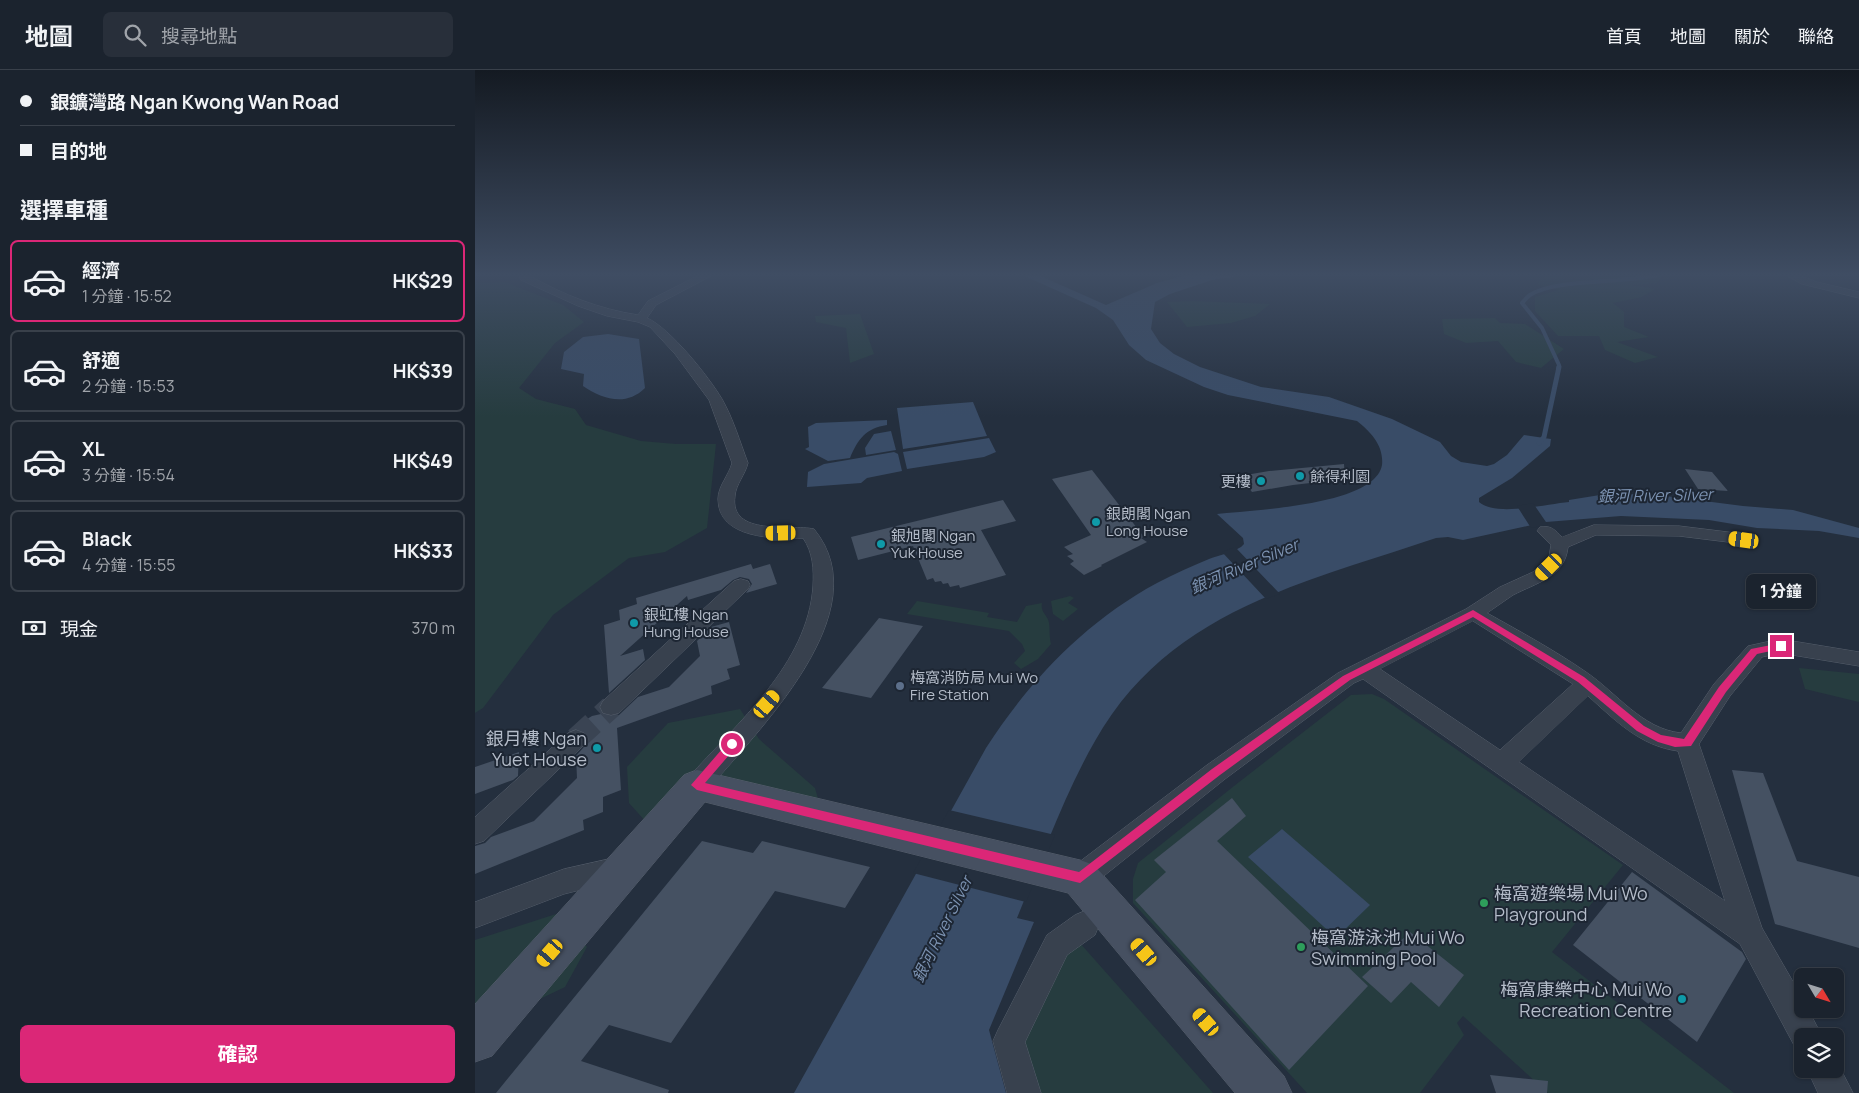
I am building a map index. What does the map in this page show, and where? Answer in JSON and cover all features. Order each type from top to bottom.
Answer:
[{"type":"street","points":[[475,1039],[777,692],[799,663],[813,634],[821,610],[822,564],[818,546],[808,533],[762,532],[743,525],[729,513],[726,507],[727,494],[739,470],[740,462],[716,400],[679,351],[654,325],[647,322]]},
{"type":"street","points":[[1560,544],[1595,530],[1679,531],[1744,540]]},
{"type":"street","points":[[1546,531],[1560,544]]},
{"type":"street","points":[[1068,875],[1216,772],[1346,678],[1473,613],[1507,591],[1540,576],[1558,558],[1560,544]]},
{"type":"street","points":[[611,707],[741,585]]},
{"type":"street","points":[[1473,613],[1587,684],[1640,728],[1658,738],[1675,743],[1687,743]]},
{"type":"street","points":[[1687,743],[1722,690],[1755,651],[1781,646],[1859,659]]},
{"type":"street","points":[[1363,668],[1750,934]]},
{"type":"street","points":[[1502,763],[1587,684]]},
{"type":"street","points":[[475,833],[576,740]]},
{"type":"street","points":[[1687,743],[1750,934],[1801,1028]]},
{"type":"street","points":[[697,785],[1068,875],[1267,1093]]},
{"type":"street","points":[[475,915],[589,875],[625,868]]},
{"type":"street","points":[[1024,1093],[1009,1041],[1057,946],[1085,925]]},
{"type":"street","points":[[1828,1078],[1836,1093]]},
{"type":"green space","points":[[475,322],[584,322],[555,343],[519,388],[536,399],[575,409],[586,425],[641,441],[676,444],[716,444],[707,528],[665,552],[629,558],[553,615],[483,708],[475,713]]},
{"type":"green space","points":[[816,322],[863,322],[874,354],[850,363],[846,328]]},
{"type":"green space","points":[[1183,322],[1235,322],[1231,323],[1187,327]]},
{"type":"green space","points":[[1442,322],[1499,322],[1525,324],[1564,349],[1541,368],[1516,362],[1498,341],[1466,343],[1444,334]]},
{"type":"green space","points":[[1545,322],[1624,322],[1624,327],[1649,337],[1617,342],[1658,357],[1635,363],[1605,350],[1599,336],[1558,336]]},
{"type":"green space","points":[[1070,596],[1074,598],[1068,603],[1078,609],[1063,621],[1053,614],[1051,601]]},
{"type":"green space","points":[[917,601],[989,613],[987,617],[1017,622],[1026,606],[1042,603],[1043,612],[1049,623],[1051,644],[1038,659],[1021,669],[1014,663],[1025,651],[1022,644],[1009,631],[907,614]]},
{"type":"green space","points":[[1799,668],[1859,674],[1859,702],[1805,689]]},
{"type":"green space","points":[[1372,694],[1384,699],[1623,865],[1552,952],[1734,1093],[1548,1093],[1463,1016],[1457,1023],[1464,1035],[1420,1093],[1307,1093],[1133,903],[1133,879],[1138,863],[1351,695]]},
{"type":"green space","points":[[740,709],[759,739],[815,788],[819,802],[705,800],[647,823],[629,803],[627,767],[668,723]]},
{"type":"green space","points":[[556,914],[587,947],[565,987],[475,1030],[475,940]]},
{"type":"green space","points":[[1079,942],[1213,1093],[1030,1093],[1014,1045],[1055,961]]},
{"type":"water","name":"銀河 River Silver","points":[[1114,322],[1152,322],[1151,329],[1160,343],[1174,354],[1200,367],[1261,387],[1329,397],[1392,419],[1440,442],[1451,456],[1461,462],[1487,466],[1494,464],[1507,455],[1524,435],[1551,439],[1550,446],[1512,478],[1479,498],[1479,502],[1497,509],[1569,502],[1569,500],[1600,495],[1642,494],[1793,510],[1859,528],[1859,538],[1819,531],[1757,528],[1709,520],[1621,516],[1546,522],[1463,540],[1448,537],[1436,538],[1337,570],[1290,587],[1244,607],[1201,631],[1161,660],[1125,697],[1095,741],[1073,783],[1017,918],[1034,922],[989,1030],[1006,1093],[794,1093],[986,748],[1040,676],[1083,634],[1131,598],[1176,573],[1241,547],[1244,544],[1243,538],[1217,514],[1282,508],[1335,497],[1358,489],[1374,479],[1382,465],[1381,452],[1376,440],[1357,421],[1228,395],[1204,387],[1146,360],[1129,345]]},
{"type":"water","points":[[608,334],[639,339],[645,388],[630,398],[614,399],[590,391],[583,386],[584,374],[561,369],[564,352],[583,337]]},
{"type":"water","points":[[973,402],[987,436],[903,449],[897,408]]},
{"type":"water","points":[[887,420],[887,425],[873,429],[860,440],[850,458],[828,461],[805,449],[809,447],[808,427],[816,423]]},
{"type":"water","points":[[891,431],[896,450],[866,455],[865,448],[874,434]]},
{"type":"water","points":[[989,438],[996,452],[984,457],[907,469],[903,452]]},
{"type":"water","points":[[894,452],[898,454],[902,471],[867,478],[861,483],[807,487],[808,472],[824,464]]},
{"type":"water","points":[[1282,829],[1370,905],[1336,938],[1248,857]]},
{"type":"pier","points":[[1533,503],[1548,525],[1531,528],[1517,506]]},
{"type":"pier","points":[[1235,547],[1280,594],[1266,599],[1222,552]]},
{"type":"pier","points":[[949,810],[1055,835],[1026,902],[913,873]]},
{"type":"building","points":[[1344,464],[1345,479],[1252,492],[1240,476],[1269,471]]},
{"type":"building","points":[[1685,469],[1712,472],[1728,491],[1698,489]]},
{"type":"building","name":"銀朗閣 Ngan Long House","points":[[1092,470],[1144,537],[1141,538],[1147,542],[1084,575],[1070,564],[1074,561],[1067,556],[1073,554],[1064,547],[1091,535],[1052,479]]},
{"type":"building","name":"銀旭閣 Ngan Yuk House","points":[[1003,500],[1016,521],[981,530],[1006,575],[960,588],[959,585],[950,587],[948,583],[935,582],[933,578],[927,580],[913,546],[858,560],[851,537]]},
{"type":"building","name":"銀虹樓 Ngan Hung House","points":[[751,564],[753,569],[770,564],[777,584],[746,593],[752,584],[749,579],[740,577],[721,590],[688,600],[687,596],[620,656],[643,649],[645,660],[609,693],[604,625],[620,620],[619,610],[637,604],[636,598]]},
{"type":"building","points":[[879,618],[923,626],[871,698],[822,688]]},
{"type":"building","name":"銀月樓 Ngan Yuet House","points":[[729,622],[740,665],[727,669],[730,679],[711,686],[712,694],[617,728],[621,790],[603,797],[603,812],[583,820],[584,830],[475,874],[475,846],[485,843],[491,837],[534,821],[577,778],[576,756],[590,740],[579,726],[584,721],[592,716],[601,714],[611,717],[619,715],[638,697],[669,687],[700,656],[697,641],[711,627]]},
{"type":"building","points":[[519,752],[518,776],[513,780],[475,794],[475,767]]},
{"type":"building","points":[[1732,770],[1763,773],[1797,861],[1859,877],[1859,948],[1775,924]]},
{"type":"building","points":[[1232,798],[1246,816],[1217,841],[1368,986],[1289,1070],[1135,900],[1166,872],[1154,860]]},
{"type":"building","points":[[702,841],[753,853],[762,841],[870,867],[845,908],[775,891],[671,1043],[609,1025],[581,1061],[669,1090],[668,1093],[496,1093]]},
{"type":"building","name":"梅窩康樂中心 Mui Wo Recreation Centre","points":[[1632,872],[1742,952],[1746,959],[1697,1042],[1573,945]]},
{"type":"building","points":[[1410,932],[1464,975],[1439,1007],[1411,982],[1391,1003],[1362,977]]},
{"type":"building","points":[[1490,1075],[1548,1081],[1547,1093],[1496,1093]]},
{"type":"waterway","points":[[1537,322],[1542,328],[1559,365],[1558,369]]},
{"type":"waterway","points":[[1539,443],[1544,437],[1559,367]]},
{"type":"tunnel","points":[[576,739],[611,707]]},
{"type":"place","name":"餘得利園","points":[[1300,476]]},
{"type":"place","name":"更樓","points":[[1261,481]]},
{"type":"place","name":"銀朗閣 Ngan Long House","points":[[1096,522]]},
{"type":"place","name":"銀旭閣 Ngan Yuk House","points":[[881,544]]},
{"type":"place","name":"銀虹樓 Ngan Hung House","points":[[634,623]]},
{"type":"place","name":"梅窩消防局 Mui Wo Fire Station","points":[[900,686]]},
{"type":"place","name":"銀月樓 Ngan Yuet House","points":[[597,748]]},
{"type":"place","name":"梅窩遊樂場 Mui Wo Playground","points":[[1484,903]]},
{"type":"place","name":"梅窩游泳池 Mui Wo Swimming Pool","points":[[1301,947]]},
{"type":"place","name":"梅窩康樂中心 Mui Wo Recreation Centre","points":[[1682,999]]},
{"type":"route","points":[[732,744],[697,785],[1080,878],[1216,772],[1346,678],[1473,613],[1581,679],[1640,728],[1658,738],[1675,743],[1687,743],[1722,690],[1755,651],[1781,646]]}]
